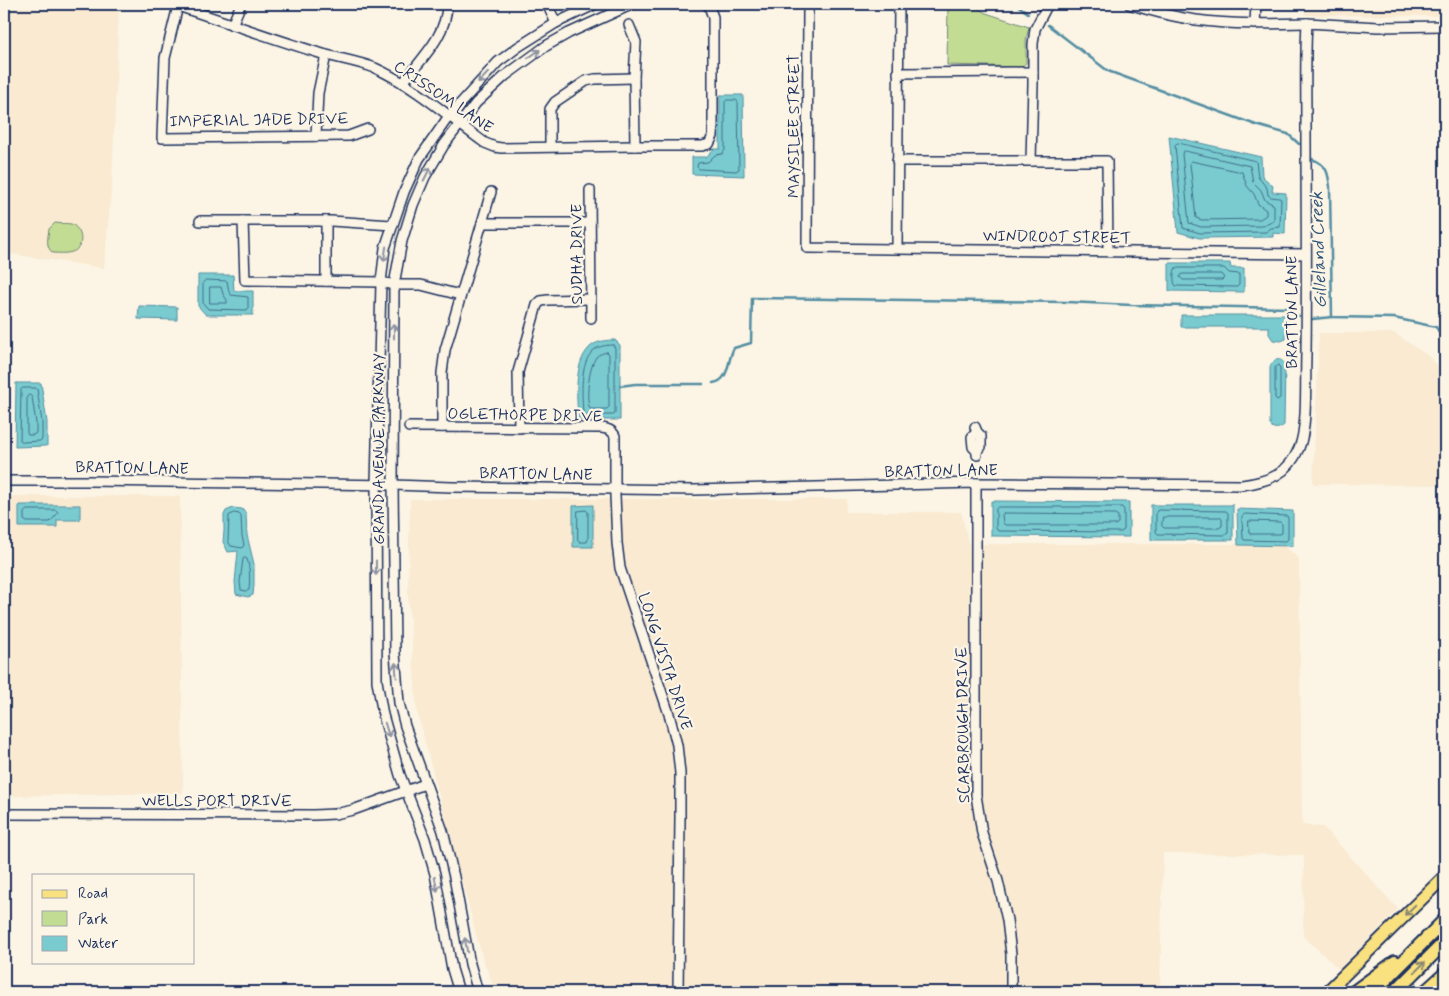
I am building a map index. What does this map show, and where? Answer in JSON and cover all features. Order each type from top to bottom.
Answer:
[{"type":"highway","points":[[1373,992],[1445,920]]},
{"type":"highway","points":[[1394,992],[1445,942]]},
{"type":"highway","points":[[1354,992],[1421,943]]},
{"type":"highway","points":[[1425,992],[1445,974]]},
{"type":"main road","points":[[1327,992],[1445,876]]},
{"type":"main road","points":[[1442,992],[1445,988]]},
{"type":"street","points":[[232,25],[241,4]]},
{"type":"street","points":[[402,82],[435,41],[444,25],[447,4]]},
{"type":"street","points":[[547,4],[556,23]]},
{"type":"street","name":"GRAND AVENUE PARKWAY","points":[[459,992],[452,969],[435,874],[425,839],[406,791],[383,715],[377,681],[376,484],[380,282],[385,248],[404,192],[419,159],[449,116],[498,62],[556,23],[596,4]]},
{"type":"street","name":"GRAND AVENUE PARKWAY","points":[[478,992],[470,964],[443,832],[405,726],[399,703],[395,653],[392,485],[394,285],[402,241],[413,205],[422,184],[432,164],[459,124],[476,103],[505,76],[546,46],[633,4]]},
{"type":"street","name":"CRISSOM LANE","points":[[175,5],[326,55],[373,68],[402,82],[485,143],[495,147],[702,146],[709,144],[713,136],[713,17],[708,4]]},
{"type":"street","name":"MAYSILEE STREET","points":[[808,4],[808,248]]},
{"type":"street","points":[[897,248],[899,4]]},
{"type":"street","points":[[1031,161],[1033,44],[1035,29],[1048,4]]},
{"type":"street","points":[[1129,4],[1155,12],[1208,21],[1378,27],[1445,26]]},
{"type":"street","points":[[1255,24],[1256,4]]},
{"type":"street","name":"IMPERIAL JADE DRIVE","points":[[175,5],[165,58],[162,138],[349,136],[368,129]]},
{"type":"street","name":"BRATTON LANE","points":[[4,481],[376,484],[452,487],[694,490],[976,483],[1242,485],[1273,478],[1294,459],[1300,446],[1304,427],[1307,23]]},
{"type":"street","points":[[629,25],[636,42],[634,78],[635,146]]},
{"type":"street","points":[[316,136],[318,93],[326,55]]},
{"type":"street","points":[[898,73],[1033,72]]},
{"type":"street","points":[[550,146],[550,109],[555,102],[586,81],[634,78]]},
{"type":"street","points":[[897,161],[1107,161],[1108,251]]},
{"type":"street","name":"SUDHA DRIVE","points":[[590,190],[591,318]]},
{"type":"street","points":[[442,427],[444,350],[491,192]]},
{"type":"street","points":[[200,221],[326,221],[392,225]]},
{"type":"street","points":[[243,221],[245,280],[380,282],[394,285],[421,285],[460,295]]},
{"type":"street","points":[[326,221],[326,281]]},
{"type":"street","points":[[482,224],[590,223]]},
{"type":"street","name":"WINDROOT STREET","points":[[808,248],[1306,254]]},
{"type":"street","points":[[518,428],[518,372],[538,305],[541,301],[548,300],[590,299]]},
{"type":"street","name":"OGLETHORPE DRIVE","points":[[409,427],[608,429],[613,432],[616,440],[615,489]]},
{"type":"street","points":[[976,430],[981,436],[981,447],[977,453]]},
{"type":"street","name":"SCARBROUGH DRIVE","points":[[976,483],[976,795],[982,833],[998,881],[1007,920],[1011,954],[1011,992]]},
{"type":"street","name":"LONG VISTA DRIVE","points":[[615,489],[620,568],[669,714],[677,745],[680,773],[678,992]]},
{"type":"street","name":"WELLS PORT DRIVE","points":[[4,814],[334,814],[353,810],[425,784]]},
{"type":"shaded area","points":[[4,4],[58,4],[119,11],[112,182],[104,268],[4,253]]},
{"type":"shaded area","points":[[1305,4],[1445,4],[1445,16],[1305,15]]},
{"type":"shaded area","points":[[1319,333],[1394,333],[1427,355],[1445,373],[1445,485],[1313,484]]},
{"type":"shaded area","points":[[11,496],[180,496],[183,793],[7,796],[6,648]]},
{"type":"shaded area","points":[[410,499],[847,499],[846,512],[961,512],[969,544],[1282,544],[1299,559],[1302,825],[1323,827],[1398,909],[1339,969],[1303,936],[1304,855],[1163,853],[1160,992],[496,992],[483,960],[417,712],[408,595]]},
{"type":"green space","points":[[948,4],[970,4],[986,13],[1029,27],[1026,40],[1026,63],[1022,67],[947,65]]},
{"type":"green space","points":[[55,223],[75,226],[81,238],[81,243],[76,250],[65,253],[53,253],[50,251],[48,242],[49,229]]},
{"type":"water","points":[[720,95],[743,95],[744,176],[692,174],[692,157],[706,157],[714,149],[720,149]]},
{"type":"water","points":[[1169,136],[1261,157],[1262,176],[1273,186],[1272,192],[1286,193],[1285,234],[1273,233],[1273,237],[1199,238],[1178,232]]},
{"type":"water","points":[[1169,263],[1230,263],[1231,268],[1244,268],[1244,292],[1169,291]]},
{"type":"water","points":[[198,275],[233,275],[234,291],[253,291],[253,315],[206,315],[198,306]]},
{"type":"water","points":[[139,306],[177,307],[177,320],[138,319]]},
{"type":"water","points":[[1181,315],[1284,315],[1286,318],[1286,339],[1281,341],[1273,340],[1269,334],[1269,327],[1181,327]]},
{"type":"water","points":[[615,340],[620,345],[620,420],[578,420],[577,382],[580,363],[589,348],[594,344]]},
{"type":"water","points":[[1275,360],[1281,360],[1285,364],[1284,425],[1273,428],[1270,425],[1270,367]]},
{"type":"water","points":[[16,383],[41,383],[47,422],[47,446],[15,447]]},
{"type":"water","points":[[991,501],[1129,502],[1129,537],[991,536]]},
{"type":"water","points":[[19,505],[80,505],[80,520],[57,520],[57,527],[19,527]]},
{"type":"water","points":[[593,505],[593,547],[573,547],[573,506]]},
{"type":"water","points":[[1151,505],[1233,505],[1233,540],[1151,540]]},
{"type":"water","points":[[233,508],[242,509],[246,514],[247,535],[254,564],[253,595],[248,597],[236,594],[235,582],[238,551],[228,552],[223,542],[224,515],[226,511]]},
{"type":"water","points":[[1237,509],[1293,511],[1293,546],[1238,545]]},
{"type":"waterway","name":"Gilleland Creek","points":[[1016,4],[1028,13]]},
{"type":"waterway","name":"Gilleland Creek","points":[[1048,25],[1108,71],[1256,125],[1288,134],[1299,144]]},
{"type":"waterway","name":"Gilleland Creek","points":[[1312,159],[1321,164],[1326,170],[1330,187],[1332,317],[1394,318],[1436,327],[1445,341]]},
{"type":"waterway","points":[[713,383],[725,374],[734,348],[751,343],[752,298],[1067,302],[1289,308],[1295,315],[1299,316]]},
{"type":"waterway","points":[[1313,319],[1332,317]]},
{"type":"waterway","points":[[620,386],[635,384],[703,384]]}]
